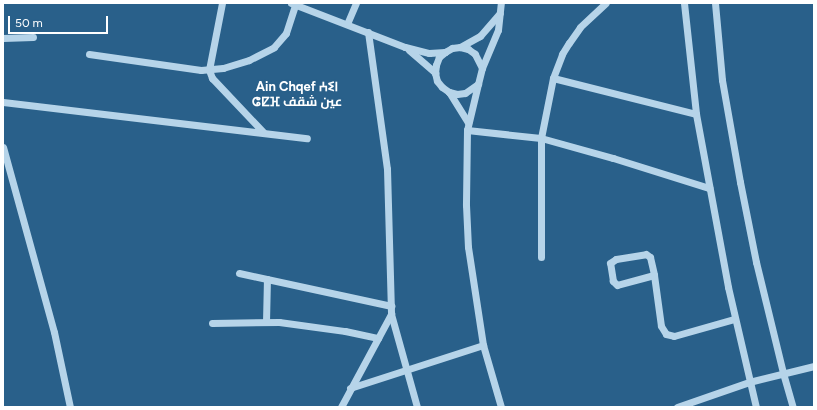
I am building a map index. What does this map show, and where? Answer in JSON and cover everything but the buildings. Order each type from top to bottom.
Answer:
[{"type":"street","points":[[222,3],[209,70],[216,84],[263,132]]},
{"type":"street","points":[[347,24],[356,3]]},
{"type":"street","points":[[501,3],[494,40],[482,68],[468,122],[466,205],[468,247],[483,345],[501,407]]},
{"type":"street","points":[[541,257],[541,138],[553,78],[562,54],[580,27],[606,3]]},
{"type":"street","points":[[684,3],[696,114],[709,188],[734,319],[756,407]]},
{"type":"street","points":[[715,3],[722,80],[731,136],[756,262],[783,373],[793,407]]},
{"type":"street","points":[[89,54],[209,70],[236,65],[274,47],[286,33],[293,4],[368,32],[405,48],[429,53],[445,52]]},
{"type":"street","points":[[435,73],[439,57],[452,48],[460,47],[480,36],[500,13]]},
{"type":"street","points":[[368,32],[387,169],[391,314],[416,407]]},
{"type":"street","points":[[3,38],[32,37]]},
{"type":"street","points":[[460,47],[475,54],[482,68]]},
{"type":"street","points":[[405,48],[435,73],[442,87],[449,92],[457,94],[465,93],[478,84]]},
{"type":"street","points":[[553,78],[696,114]]},
{"type":"street","points":[[449,92],[468,122]]},
{"type":"street","points":[[3,102],[307,138]]},
{"type":"street","points":[[467,130],[541,138],[614,158],[709,188]]},
{"type":"street","points":[[3,148],[54,332],[70,407]]},
{"type":"street","points":[[654,275],[617,285],[613,281],[610,263],[616,259],[648,255],[654,275],[661,326],[666,334],[674,336],[734,319]]},
{"type":"street","points":[[239,273],[391,306]]},
{"type":"street","points":[[266,322],[267,279]]},
{"type":"street","points":[[333,407],[342,404],[391,314]]},
{"type":"street","points":[[212,323],[266,322],[319,327],[378,338]]},
{"type":"street","points":[[350,388],[483,345]]},
{"type":"street","points":[[678,407],[749,382],[814,366]]},
{"type":"district","name":"Ain Chqef ⵄⵉⵏ ⵛⵇⴼ عين شقف","points":[[297,96]]}]
